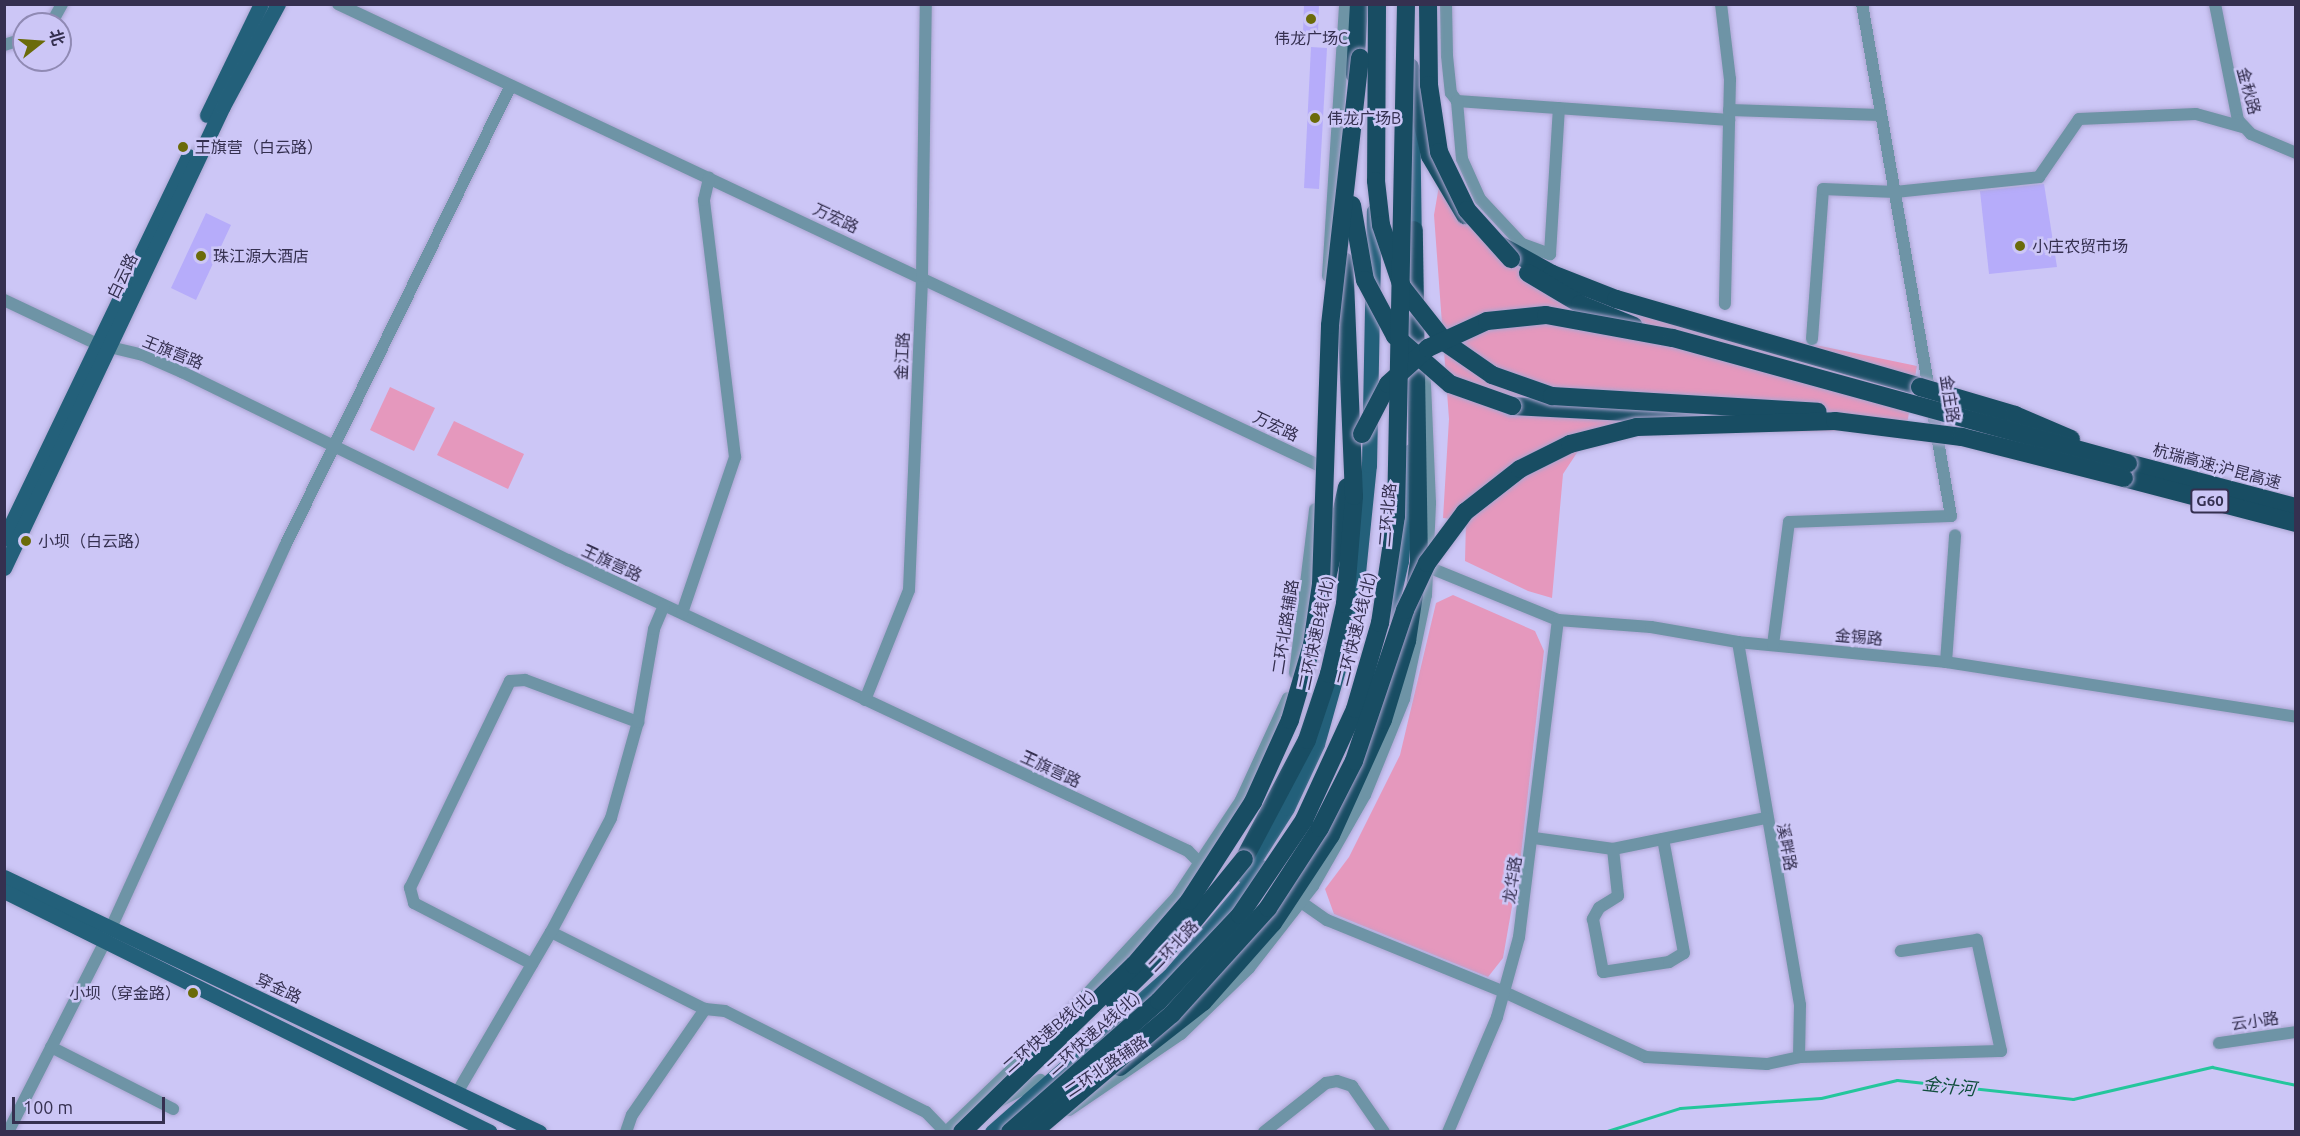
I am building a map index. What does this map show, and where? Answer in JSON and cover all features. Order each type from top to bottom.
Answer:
[{"type":"highway","points":[[1361,4],[1352,203],[1365,280],[1395,336],[1450,384],[1490,401],[1546,411],[1834,421],[1976,440]]},
{"type":"highway","name":"二环快速B线(北)","points":[[962,1131],[1139,979],[1202,913],[1267,822],[1315,718],[1340,628],[1353,530],[1344,266],[1361,4]]},
{"type":"highway","points":[[1377,4],[1376,181],[1384,238],[1414,308],[1464,358],[1501,380],[1552,396],[1788,408],[1976,440],[2126,471]]},
{"type":"highway","points":[[1428,4],[1429,85],[1435,137],[1450,182],[1467,210],[1501,249],[1544,284],[1606,315],[1673,338],[2126,471]]},
{"type":"highway","points":[[1405,6],[1416,106],[1430,156],[1451,197],[1502,247],[1552,274],[1617,299],[2025,418],[2126,471]]},
{"type":"highway","name":"二环快速A线(北)","points":[[1012,1131],[1160,1001],[1240,915],[1304,820],[1355,709],[1383,613],[1396,516],[1405,6]]},
{"type":"highway","points":[[1312,645],[1324,551],[1330,325],[1355,128]]},
{"type":"highway","points":[[1034,1131],[1189,1014],[1231,974],[1273,923],[1318,856],[1354,789],[1383,720],[1404,652],[1416,595],[1420,530],[1414,230]]},
{"type":"highway","points":[[962,1131],[1134,965],[1197,891],[1268,774],[1312,645],[1362,434],[1388,384],[1413,358],[1473,326],[1523,315],[1578,318],[1673,338]]},
{"type":"highway","points":[[1071,1103],[1207,980],[1295,870],[1357,753],[1421,575],[1440,542],[1474,502],[1538,458],[1610,432],[1677,423],[1834,421]]},
{"type":"highway","name":"杭瑞高速;沪昆高速","points":[[2126,471],[2295,507]]},
{"type":"highway","name":"G60","points":[[2126,471],[2295,523]]},
{"type":"main road","name":"白云路","points":[[4,568],[102,346],[261,4]]},
{"type":"main road","name":"白云路","points":[[4,539],[223,106],[278,4]]},
{"type":"main road","name":"二环北路","points":[[992,1131],[1164,970],[1225,903],[1287,807],[1328,712],[1354,612],[1366,504],[1377,4]]},
{"type":"main road","name":"二环北路","points":[[980,1131],[1043,1083],[1169,976],[1231,908],[1305,806],[1364,694],[1391,616],[1405,531],[1414,230],[1405,6]]},
{"type":"main road","name":"穿金路","points":[[4,878],[108,935],[490,1131]]},
{"type":"main road","name":"穿金路","points":[[4,891],[458,1091],[539,1131]]},
{"type":"street","name":"万宏路","points":[[338,4],[922,276],[1318,465]]},
{"type":"street","name":"金江路","points":[[865,700],[909,590],[922,276],[926,4]]},
{"type":"street","name":"二环北路辅路","points":[[946,1131],[1114,966],[1201,864],[1260,764],[1292,686],[1305,617],[1318,465],[1345,4]]},
{"type":"street","points":[[1446,4],[1447,56],[1451,93],[1457,101],[1462,159],[1480,199],[1522,244],[1550,254],[1559,108]]},
{"type":"street","points":[[1721,4],[1729,115],[1725,304]]},
{"type":"street","name":"金庄路","points":[[1773,645],[1789,522],[1951,516],[1862,4]]},
{"type":"street","name":"金秋路","points":[[2215,4],[2231,99],[2243,127],[2295,153]]},
{"type":"street","points":[[8,1131],[108,935],[285,546],[511,85]]},
{"type":"street","points":[[1457,101],[1729,115],[1881,115]]},
{"type":"street","points":[[1812,339],[1823,189],[1895,192],[2039,177],[2079,119],[2196,114],[2243,127]]},
{"type":"street","points":[[682,613],[735,457],[704,200],[709,178]]},
{"type":"street","name":"二环北路辅路","points":[[1034,1131],[1136,1067],[1196,1021],[1249,968],[1301,902],[1354,816],[1391,735],[1420,634],[1428,567],[1428,433],[1414,230]]},
{"type":"street","name":"王旗营路","points":[[4,300],[102,346],[143,355],[336,445],[664,606],[1188,851],[1201,864]]},
{"type":"street","points":[[1946,662],[1955,535]]},
{"type":"street","name":"金锡路","points":[[1428,567],[1558,620],[1652,627],[1738,642],[1946,662],[2295,717]]},
{"type":"street","points":[[458,1091],[551,932],[611,818],[638,722],[654,628],[664,606]]},
{"type":"street","name":"龙华路","points":[[1448,1131],[1504,992],[1519,937],[1534,838],[1558,620]]},
{"type":"street","name":"溪畔路","points":[[1738,642],[1766,819],[1800,1005],[1799,1057]]},
{"type":"street","points":[[532,964],[414,903],[410,888],[510,681],[525,680],[638,722]]},
{"type":"street","points":[[1534,838],[1613,849],[1766,819]]},
{"type":"street","points":[[1613,849],[1618,896],[1596,911],[1593,919],[1603,972],[1669,962],[1684,953],[1663,839]]},
{"type":"street","points":[[1301,902],[1327,920],[1504,992],[1646,1057],[1767,1064],[1799,1057],[2001,1051],[1977,940],[1901,951]]},
{"type":"street","points":[[551,932],[705,1009],[725,1011],[915,1107],[946,1131],[1043,1083]]},
{"type":"street","points":[[626,1131],[632,1115],[705,1009]]},
{"type":"street","name":"云小路","points":[[2219,1043],[2295,1032]]},
{"type":"street","points":[[51,1047],[173,1109]]},
{"type":"street","points":[[1264,1131],[1326,1083],[1337,1081],[1352,1086],[1384,1131]]},
{"type":"street","points":[[1012,1131],[1043,1083]]},
{"type":"shaded area","points":[[1441,174],[1488,225],[1541,268],[1623,305],[1917,366],[1906,430],[1637,434],[1580,448],[1563,474],[1552,598],[1528,591],[1465,561],[1466,521],[1443,518],[1449,419],[1434,215]]},
{"type":"shaded area","points":[[390,387],[435,408],[414,451],[370,430]]},
{"type":"shaded area","points":[[454,421],[524,454],[508,489],[437,455]]},
{"type":"shaded area","points":[[1453,595],[1535,631],[1544,651],[1521,855],[1503,958],[1488,977],[1334,914],[1325,889],[1349,857],[1400,755],[1436,603]]},
{"type":"building","name":"伟龙广场C","points":[[1304,4],[1319,4],[1318,33],[1303,33]]},
{"type":"building","name":"伟龙广场B","points":[[1311,47],[1327,48],[1319,189],[1304,188]]},
{"type":"building","name":"小庄农贸市场","points":[[2044,184],[2057,267],[1989,274],[1980,191]]},
{"type":"building","name":"珠江源大酒店","points":[[206,213],[231,225],[196,300],[171,288]]},
{"type":"waterway","name":"金汁河","points":[[1604,1132],[1680,1108],[1821,1098],[1897,1080],[2073,1099],[2212,1067],[2296,1085]]},
{"type":"place","name":"伟龙广场C","points":[[1311,19]]},
{"type":"place","name":"伟龙广场B","points":[[1315,118]]},
{"type":"place","name":"王旗营（白云路）","points":[[183,147]]},
{"type":"place","name":"小庄农贸市场","points":[[2020,246]]},
{"type":"place","name":"珠江源大酒店","points":[[201,256]]},
{"type":"place","name":"小坝（白云路）","points":[[26,541]]},
{"type":"place","name":"小坝（穿金路）","points":[[193,993]]}]
